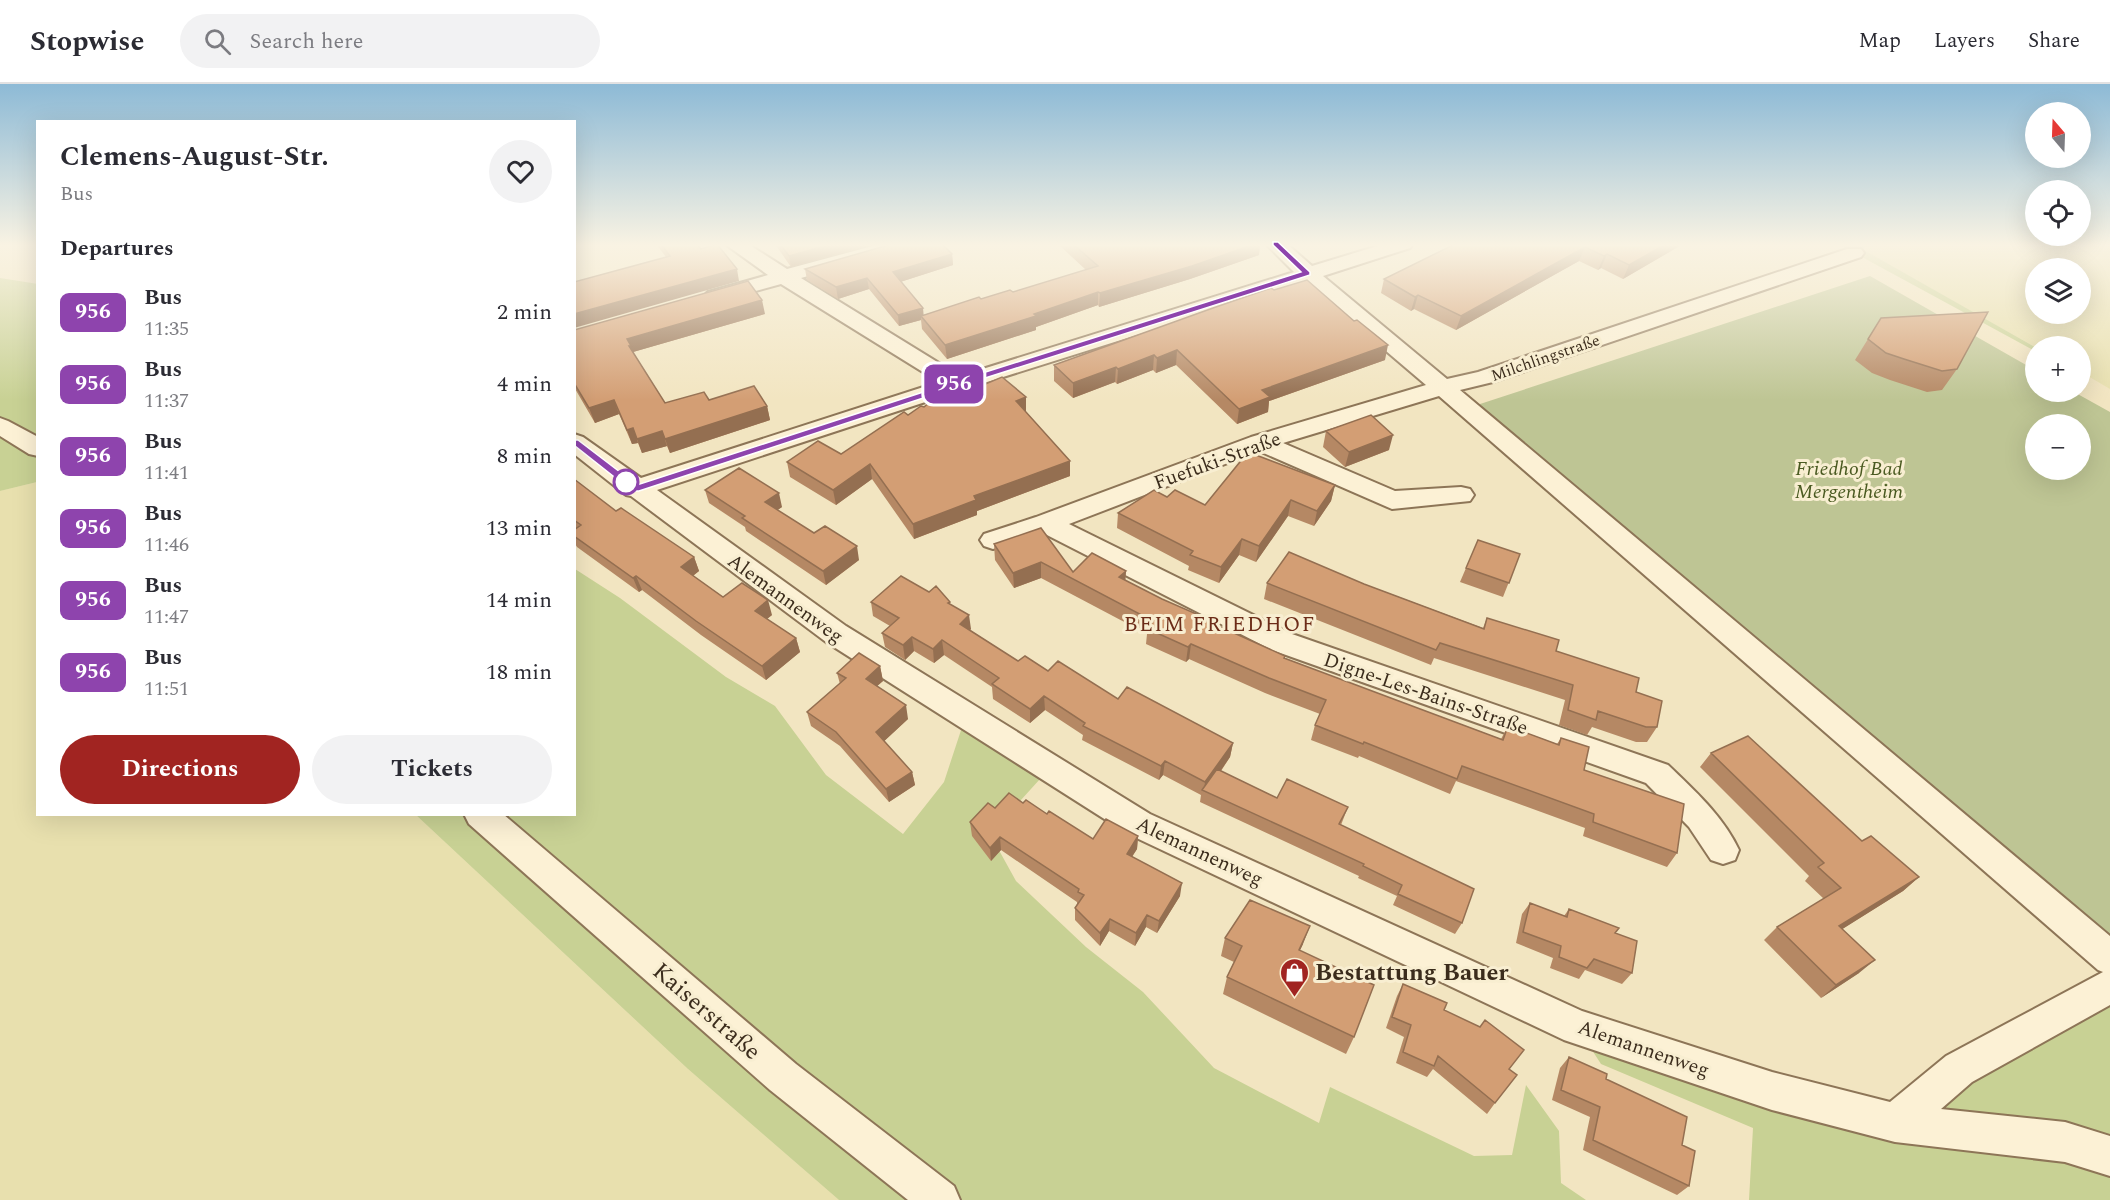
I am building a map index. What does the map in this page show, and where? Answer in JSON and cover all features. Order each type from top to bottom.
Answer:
[{"type":"street","points":[[695,302],[715,296]]},
{"type":"street","points":[[815,296],[957,384]]},
{"type":"street","points":[[635,489],[1234,296]]},
{"type":"street","points":[[1335,296],[2110,958]]},
{"type":"street","name":"Milchlingstraße","points":[[1443,387],[1485,377],[1726,296]]},
{"type":"street","name":"Fuefuki-Straße","points":[[993,540],[1045,524],[1260,442],[1443,387]]},
{"type":"street","points":[[0,426],[36,447]]},
{"type":"street","points":[[1260,442],[1392,500],[1461,495]]},
{"type":"street","name":"Alemannenweg","points":[[576,444],[635,489],[836,634],[1139,824],[1577,1027],[1772,1091],[1895,1123],[2065,1142],[2110,1156]]},
{"type":"street","name":"Digne-Les-Bains-Straße","points":[[1045,524],[1282,642],[1657,774],[1700,817],[1724,850]]},
{"type":"street","name":"Kaiserstraße","points":[[482,816],[783,1077],[940,1200]]},
{"type":"street","points":[[1895,1123],[1959,1070],[2110,986]]},
{"type":"shaded area","points":[[1945,296],[2025,296],[2025,324],[2091,324],[2091,296],[2110,296],[2110,389],[2091,378],[2091,336],[2025,336],[2025,341]]},
{"type":"shaded area","points":[[36,482],[36,816],[417,816],[688,1069],[839,1200],[0,1200],[0,491]]},
{"type":"green space","points":[[0,296],[36,296],[36,482],[0,491]]},
{"type":"green space","name":"Friedhof Bad Mergentheim","points":[[1809,296],[1905,296],[2025,364],[2025,402],[2091,401],[2110,412],[2110,949],[1477,405]]},
{"type":"green space","points":[[1934,296],[1945,296],[2025,341],[2025,346]]},
{"type":"green space","points":[[576,570],[620,598],[726,677],[775,706],[826,775],[903,834],[944,782],[966,715],[1050,768],[990,834],[1016,881],[1086,947],[1143,992],[1214,1068],[1319,1123],[1330,1087],[1474,1156],[1512,1155],[1526,1085],[1559,1131],[1561,1183],[1586,1200],[839,1200],[688,1069],[417,816],[576,816]]},
{"type":"green space","points":[[2110,986],[2110,1200],[1749,1200],[1753,1128],[1601,1064],[1577,1027],[1895,1123]]},
{"type":"building","points":[[576,296],[639,296],[576,313]]},
{"type":"building","points":[[694,296],[759,296],[762,300],[627,339],[631,346],[629,346],[665,403],[704,392],[709,400],[754,386],[767,406],[665,439],[662,431],[637,439],[633,428],[627,430],[614,400],[589,408],[576,386],[576,329]]},
{"type":"building","points":[[882,296],[913,296],[923,308],[898,315]]},
{"type":"building","points":[[990,296],[1086,296],[1034,314],[1036,316],[945,345],[921,316],[979,297],[981,299]]},
{"type":"building","points":[[1248,296],[1325,296],[1354,321],[1357,320],[1388,345],[1262,390],[1270,397],[1239,409],[1177,350],[1157,358],[1154,355],[1118,369],[1116,367],[1073,383],[1054,365]]},
{"type":"building","points":[[1420,296],[1497,296],[1461,316]]},
{"type":"building","points":[[1988,312],[1957,369],[1942,371],[1886,353],[1868,339],[1881,318]]},
{"type":"building","points":[[1002,377],[1026,397],[1016,401],[1070,461],[974,496],[976,500],[913,524],[870,464],[833,490],[787,462],[818,441],[841,454],[904,412],[908,415],[930,402],[934,404],[940,399],[945,401]]},
{"type":"building","points":[[1371,415],[1393,435],[1349,452],[1326,431]]},
{"type":"building","points":[[1248,452],[1335,485],[1317,511],[1291,500],[1259,546],[1242,539],[1221,567],[1190,555],[1193,551],[1118,513],[1154,490],[1167,497],[1175,490],[1205,505]]},
{"type":"building","points":[[739,468],[779,493],[765,502],[814,533],[825,526],[857,546],[823,571],[742,518],[745,516],[705,490]]},
{"type":"building","points":[[576,481],[616,511],[621,508],[694,557],[681,567],[723,597],[742,583],[768,600],[755,611],[796,638],[762,666],[636,576],[633,578],[576,537],[576,529],[581,525],[576,521]]},
{"type":"building","points":[[1041,528],[1073,572],[1092,553],[1126,571],[1119,577],[1208,619],[1207,621],[1285,656],[1284,658],[1503,740],[1508,726],[1559,745],[1561,738],[1589,747],[1584,770],[1684,804],[1677,853],[1593,822],[1594,814],[1462,766],[1457,779],[1315,725],[1326,700],[1191,644],[1188,647],[1148,629],[1153,621],[1041,562],[1013,573],[994,544]]},
{"type":"building","points":[[1478,540],[1520,554],[1509,583],[1466,568]]},
{"type":"building","points":[[1289,552],[1364,584],[1484,629],[1487,618],[1559,640],[1556,651],[1639,678],[1636,692],[1662,701],[1657,727],[1646,727],[1598,711],[1596,720],[1568,710],[1573,685],[1440,643],[1436,650],[1267,583]]},
{"type":"building","points":[[901,576],[929,592],[936,586],[950,602],[948,603],[969,615],[960,624],[1018,661],[1025,656],[1048,671],[1058,661],[1118,699],[1127,687],[1233,743],[1205,782],[1165,761],[1161,766],[1083,726],[1085,723],[1044,696],[1030,709],[992,684],[999,678],[942,640],[933,649],[912,637],[903,645],[882,633],[899,618],[871,602]]},
{"type":"building","points":[[859,653],[880,666],[866,679],[906,705],[876,732],[912,772],[886,789],[836,732],[807,712],[846,678],[837,673]]},
{"type":"building","points":[[1748,736],[1862,841],[1871,836],[1919,877],[1839,926],[1875,960],[1836,985],[1777,927],[1841,888],[1818,867],[1824,863],[1711,753]]},
{"type":"building","points":[[1217,769],[1277,798],[1287,779],[1348,807],[1339,824],[1474,889],[1462,923],[1398,894],[1402,885],[1363,866],[1364,864],[1202,790]]},
{"type":"building","points":[[1009,793],[1023,803],[1026,800],[1047,814],[1049,811],[1093,839],[1106,819],[1138,836],[1127,854],[1182,883],[1159,921],[1147,915],[1136,933],[1110,919],[1100,933],[1075,908],[1084,895],[1078,892],[1079,889],[1000,837],[990,848],[970,822],[988,803],[995,808]]},
{"type":"building","points":[[1250,900],[1310,926],[1299,950],[1374,985],[1354,1037],[1227,977],[1242,946],[1225,938]]},
{"type":"building","points":[[1530,903],[1567,917],[1569,909],[1619,928],[1615,933],[1637,941],[1632,973],[1594,959],[1587,968],[1559,957],[1561,946],[1523,932]]},
{"type":"building","points":[[1403,984],[1447,1003],[1444,1010],[1480,1027],[1485,1020],[1524,1050],[1509,1069],[1517,1075],[1495,1103],[1438,1056],[1434,1066],[1403,1052],[1411,1025],[1392,1017]]},
{"type":"building","points":[[1569,1057],[1607,1074],[1606,1079],[1687,1117],[1682,1145],[1695,1151],[1689,1186],[1593,1140],[1600,1107],[1561,1090]]},
{"type":"bus line","name":"956","points":[[576,444],[635,489],[1234,296]]},
{"type":"place","name":"Bestattung Bauer","points":[[1294,998]]},
{"type":"district","name":"BEIM FRIEDHOF","points":[[1220,624]]}]
